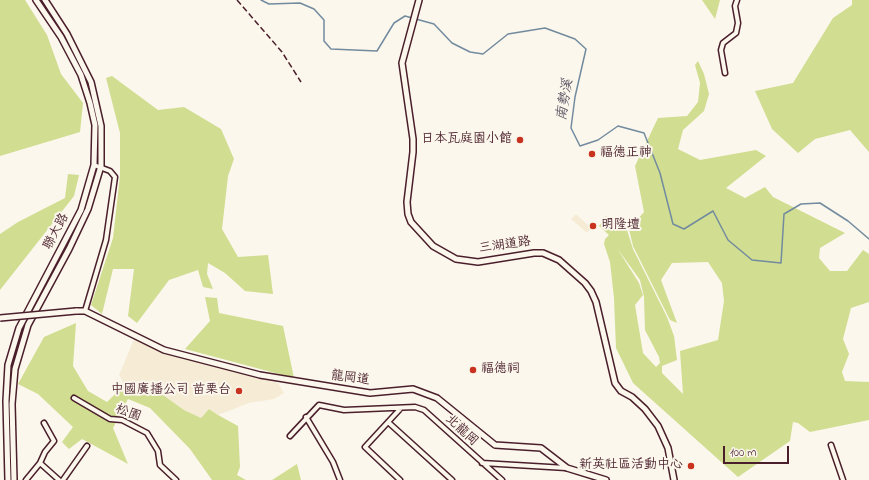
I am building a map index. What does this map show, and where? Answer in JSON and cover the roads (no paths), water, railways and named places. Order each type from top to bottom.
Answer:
[{"type":"street","name":"聯大路","points":[[14,480],[6,401],[8,365],[19,328],[81,210],[94,165],[94,125],[90,103],[81,75],[61,37],[36,0]]},
{"type":"street","name":"聯大路","points":[[8,480],[9,432],[15,369],[28,325],[69,249],[88,209],[101,166],[101,136],[97,103],[91,82],[67,34],[45,0]]},
{"type":"street","name":"三湖道路","points":[[419,0],[402,62],[410,116],[413,152],[407,202],[408,214],[421,235],[433,246],[456,259],[486,262],[534,253],[543,253],[559,260],[585,283],[591,290],[596,302],[615,383],[621,391],[632,397],[645,409],[658,426],[668,448],[675,480]]},
{"type":"street","points":[[725,73],[721,50],[723,43],[736,33],[738,24],[735,6],[737,0]]},
{"type":"street","points":[[61,37],[67,34]]},
{"type":"street","points":[[0,318],[85,310],[106,240],[115,178],[110,171],[101,166],[94,165]]},
{"type":"street","name":"龍岡道","points":[[85,310],[164,350],[260,375],[370,394],[413,389],[437,398],[495,445],[541,448],[567,468],[606,480]]},
{"type":"street","name":"松園","points":[[74,398],[110,419],[122,420],[147,433],[158,451],[160,465],[176,480]]},
{"type":"street","name":"北龍岡","points":[[290,436],[306,417],[319,405],[344,410],[415,407],[424,410],[502,480]]},
{"type":"street","points":[[400,480],[365,447],[401,408]]},
{"type":"street","points":[[306,417],[333,462],[340,480]]},
{"type":"street","points":[[388,422],[452,480]]},
{"type":"street","points":[[26,480],[40,463],[45,452],[54,441],[44,423]]},
{"type":"street","points":[[831,445],[843,480]]},
{"type":"street","points":[[63,480],[87,446]]},
{"type":"street","points":[[40,463],[59,480]]},
{"type":"street","points":[[482,463],[567,468]]},
{"type":"waterway","name":"南勢溪","points":[[261,0],[269,4],[300,3],[314,9],[324,20],[324,41],[331,49],[377,51],[394,23],[405,16],[434,24],[452,43],[470,52],[483,54],[508,34],[545,28],[575,39],[586,49],[575,97],[571,128],[580,146],[598,140],[618,126],[644,133],[660,173],[673,224],[684,229],[713,211],[728,240],[752,260],[781,263],[784,214],[801,204],[820,203],[848,221],[869,239]]},
{"type":"railway","points":[[237,0],[282,52],[301,82]]},
{"type":"place","name":"日本瓦庭園小館","points":[[520,140]]},
{"type":"place","name":"福德正神","points":[[592,154]]},
{"type":"place","name":"明隆壇","points":[[593,226]]},
{"type":"place","name":"福德祠","points":[[473,370]]},
{"type":"place","name":"中國廣播公司 苗栗台","points":[[239,391]]},
{"type":"place","name":"新英社區活動中心","points":[[691,466]]}]
